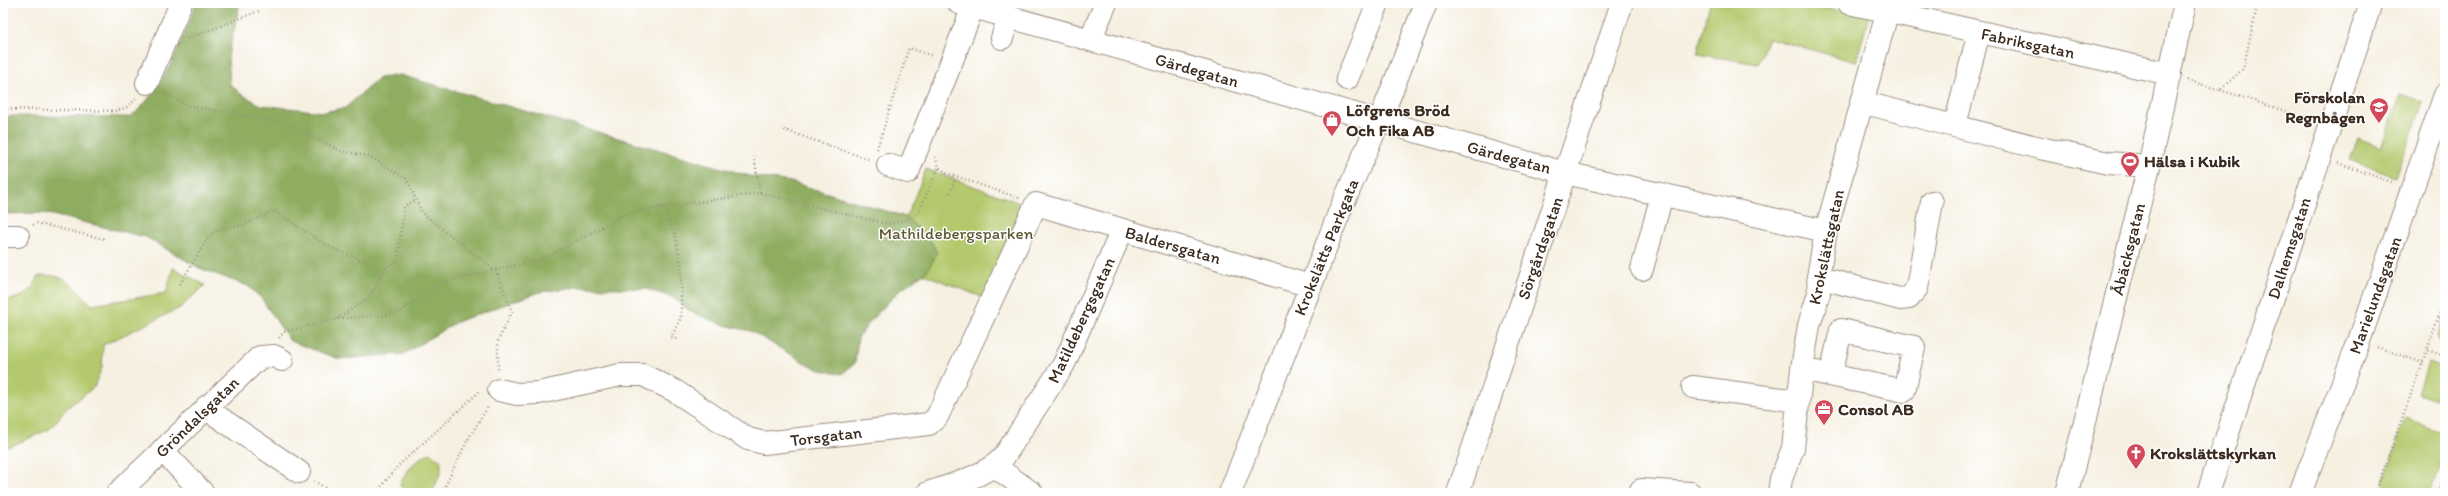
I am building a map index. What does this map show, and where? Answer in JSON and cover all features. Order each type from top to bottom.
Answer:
[{"type":"street","points":[[147,83],[181,3]]},
{"type":"street","points":[[1090,40],[1106,3]]},
{"type":"street","points":[[1346,79],[1378,3]]},
{"type":"street","name":"Sörgårdsgatan","points":[[1458,493],[1622,3]]},
{"type":"street","name":"Fabriksgatan","points":[[1849,3],[1888,7],[1979,32],[2170,74]]},
{"type":"street","name":"Åbäcksgatan","points":[[2067,493],[2149,166],[2185,3]]},
{"type":"street","name":"Dalhemsgatan","points":[[2208,493],[2371,3]]},
{"type":"street","name":"Krokslätts Parkgata","points":[[1230,493],[1310,286],[1378,121],[1422,4]]},
{"type":"street","points":[[881,163],[908,172],[944,70],[977,6]]},
{"type":"street","name":"Gärdegatan","points":[[977,6],[1016,13],[1090,40],[1566,173],[1826,231]]},
{"type":"street","name":"Krokslättsgatan","points":[[1779,493],[1781,479],[1793,448],[1802,369],[1809,325],[1819,293],[1818,277],[1826,231],[1888,7]]},
{"type":"street","points":[[1002,38],[1016,13]]},
{"type":"street","points":[[1955,125],[1979,32]]},
{"type":"street","name":"Marielundsgatan","points":[[2300,493],[2359,341],[2445,95]]},
{"type":"street","points":[[1861,102],[2108,163],[2149,166]]},
{"type":"street","points":[[1642,269],[1662,195]]},
{"type":"street","points":[[1818,277],[1900,299],[1909,298],[1917,288],[1932,202]]},
{"type":"street","name":"Baldersgatan","points":[[1036,204],[1310,286]]},
{"type":"street","name":"Torsgatan","points":[[499,390],[517,394],[539,393],[620,375],[643,375],[675,391],[748,439],[764,443],[929,424],[937,417],[1036,204]]},
{"type":"street","name":"Matildebergsgatan","points":[[928,493],[982,473],[994,466],[1033,413],[1064,364],[1122,230]]},
{"type":"street","name":"Gröndalsgatan","points":[[118,493],[207,406],[260,357],[274,356],[279,351]]},
{"type":"street","points":[[1802,369],[1831,374]]},
{"type":"street","points":[[1693,387],[1798,400]]},
{"type":"street","points":[[207,406],[214,414],[299,472]]},
{"type":"street","points":[[162,450],[204,493]]},
{"type":"street","points":[[994,466],[1032,493]]},
{"type":"street","points":[[1641,490],[1690,493]]},
{"type":"path","points":[[2220,90],[2242,69],[2258,3]]},
{"type":"path","points":[[161,50],[259,11]]},
{"type":"path","points":[[784,130],[881,163],[909,48],[944,70]]},
{"type":"path","points":[[2170,74],[2330,126]]},
{"type":"path","points":[[3,109],[115,111],[126,108],[134,102],[147,83],[186,105],[267,118],[284,123],[342,151],[368,156],[407,179],[422,213],[496,271],[512,312],[498,341],[499,390],[467,441],[442,493]]},
{"type":"path","points":[[935,155],[939,167],[956,178],[1036,204]]},
{"type":"path","points":[[754,156],[760,193]]},
{"type":"path","points":[[2320,156],[2400,185]]},
{"type":"path","points":[[279,351],[284,332],[336,319],[397,314],[445,281],[541,260],[630,212],[760,193],[888,224],[906,220],[918,213],[939,167]]},
{"type":"path","points":[[950,193],[956,178]]},
{"type":"path","points":[[336,319],[369,298],[387,266],[397,262],[404,207],[409,203],[416,201]]},
{"type":"path","points":[[663,207],[675,234],[681,264],[681,318],[671,337],[676,339]]},
{"type":"path","points":[[180,284],[206,241],[213,233],[222,228],[243,225],[274,211],[330,247],[376,266],[382,275]]},
{"type":"path","points":[[11,236],[36,223],[104,239]]},
{"type":"path","points":[[2375,493],[2423,363],[2445,298]]},
{"type":"path","points":[[2359,341],[2423,363]]},
{"type":"path","points":[[2427,350],[2445,356]]},
{"type":"path","points":[[376,493],[398,466],[482,389],[499,390]]},
{"type":"path","points":[[2438,493],[2445,473]]},
{"type":"green space","points":[[196,3],[240,3],[228,57],[230,84],[241,94],[261,105],[323,112],[345,108],[379,78],[400,75],[750,176],[791,182],[906,217],[931,241],[937,253],[927,271],[901,289],[872,319],[858,338],[855,363],[842,374],[820,370],[805,363],[751,331],[724,325],[691,312],[672,297],[646,289],[617,288],[577,287],[540,292],[456,322],[404,354],[339,359],[290,341],[261,298],[248,286],[199,268],[146,237],[44,213],[3,214],[3,116],[130,117],[152,95],[170,65],[185,33]]},
{"type":"green space","points":[[1710,3],[1796,3],[1869,16],[1856,62],[1768,38],[1758,64],[1697,54]]},
{"type":"green space","points":[[2401,94],[2424,102],[2395,177],[2350,160],[2358,138],[2381,147]]},
{"type":"green space","name":"Mathildebergsparken","points":[[926,169],[1023,204],[984,298],[889,260]]},
{"type":"green space","points":[[173,268],[205,285],[180,308],[103,345],[102,367],[94,387],[67,408],[50,429],[9,447],[3,444],[3,300],[20,297],[32,288],[37,277],[46,275],[61,278],[68,282],[92,305],[166,293]]},
{"type":"green space","points":[[2445,312],[2445,347],[2442,346],[2437,336]]},
{"type":"green space","points":[[2428,363],[2445,369],[2445,402],[2418,393]]},
{"type":"green space","points":[[2405,419],[2445,433],[2445,451],[2430,493],[2396,493],[2387,490],[2383,483]]},
{"type":"green space","points":[[431,453],[441,461],[441,472],[432,493],[410,493],[399,485],[408,470],[416,461]]},
{"type":"place","name":"Förskolan Regnbågen","points":[[2379,124]]},
{"type":"place","name":"Löfgrens Bröd Och Fika AB","points":[[1332,137]]},
{"type":"place","name":"Hälsa i Kubik","points":[[2130,178]]},
{"type":"place","name":"Consol AB","points":[[1824,426]]},
{"type":"place","name":"Krokslättskyrkan","points":[[2136,470]]}]
